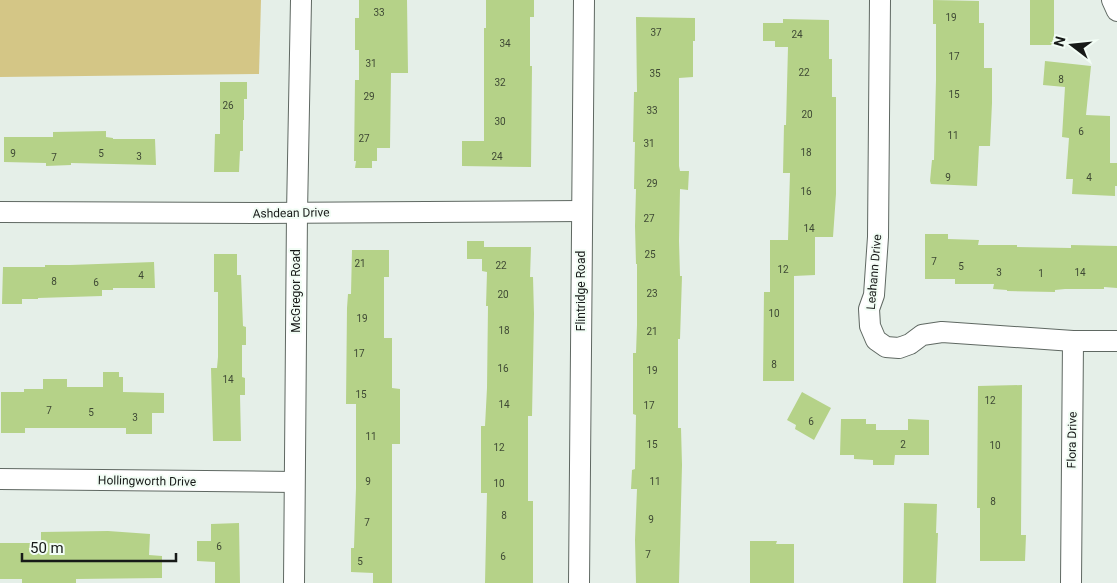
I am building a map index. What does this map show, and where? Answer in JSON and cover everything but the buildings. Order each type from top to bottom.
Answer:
[{"type":"street","name":"McGregor Road","points":[[294,583],[296,213],[301,0]]},
{"type":"street","name":"Flintridge Road","points":[[579,583],[584,0]]},
{"type":"street","name":"Leahann Drive","points":[[880,0],[878,237],[874,295],[869,309],[870,326],[876,340],[886,347],[899,348],[910,344],[922,335],[942,332],[1073,341]]},
{"type":"street","points":[[1112,0],[1117,11]]},
{"type":"street","name":"Ashdean Drive","points":[[0,212],[296,213],[582,211]]},
{"type":"street","points":[[1073,341],[1117,341]]},
{"type":"street","name":"Flora Drive","points":[[1071,583],[1073,341]]},
{"type":"street","name":"Hollingworth Drive","points":[[0,480],[294,482]]},
{"type":"shaded area","points":[[0,0],[261,0],[259,74],[0,77]]}]
